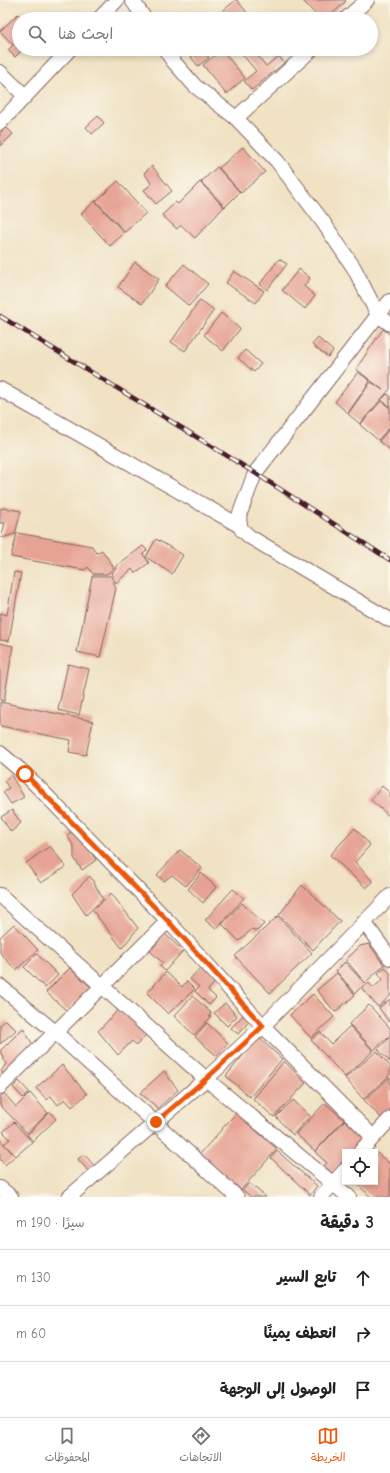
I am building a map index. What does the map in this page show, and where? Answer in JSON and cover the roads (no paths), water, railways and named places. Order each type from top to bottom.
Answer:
[{"type":"street","points":[[106,12],[117,0]]},
{"type":"street","points":[[132,0],[140,12]]},
{"type":"street","points":[[354,12],[367,0]]},
{"type":"street","points":[[0,123],[63,56]]},
{"type":"street","points":[[169,56],[195,86],[236,118],[277,161],[323,222],[354,268],[378,315],[390,324]]},
{"type":"street","points":[[236,118],[304,56]]},
{"type":"street","points":[[0,72],[25,96]]},
{"type":"street","points":[[240,526],[240,511],[254,472],[390,301]]},
{"type":"street","points":[[0,388],[240,526],[242,530],[250,537],[390,620]]},
{"type":"street","points":[[0,753],[25,774],[168,921],[263,1026],[373,1137]]},
{"type":"street","points":[[0,895],[206,1079],[349,1197]]},
{"type":"street","points":[[69,1197],[206,1079],[263,1026],[390,896]]},
{"type":"street","points":[[0,1087],[168,921]]},
{"type":"street","points":[[364,922],[390,958]]},
{"type":"street","points":[[0,986],[55,1032],[237,1197]]},
{"type":"street","points":[[363,1149],[390,1119]]},
{"type":"street","points":[[321,1197],[342,1174]]},
{"type":"street","points":[[0,1188],[11,1197]]},
{"type":"railway","points":[[0,316],[255,473],[390,560]]}]
